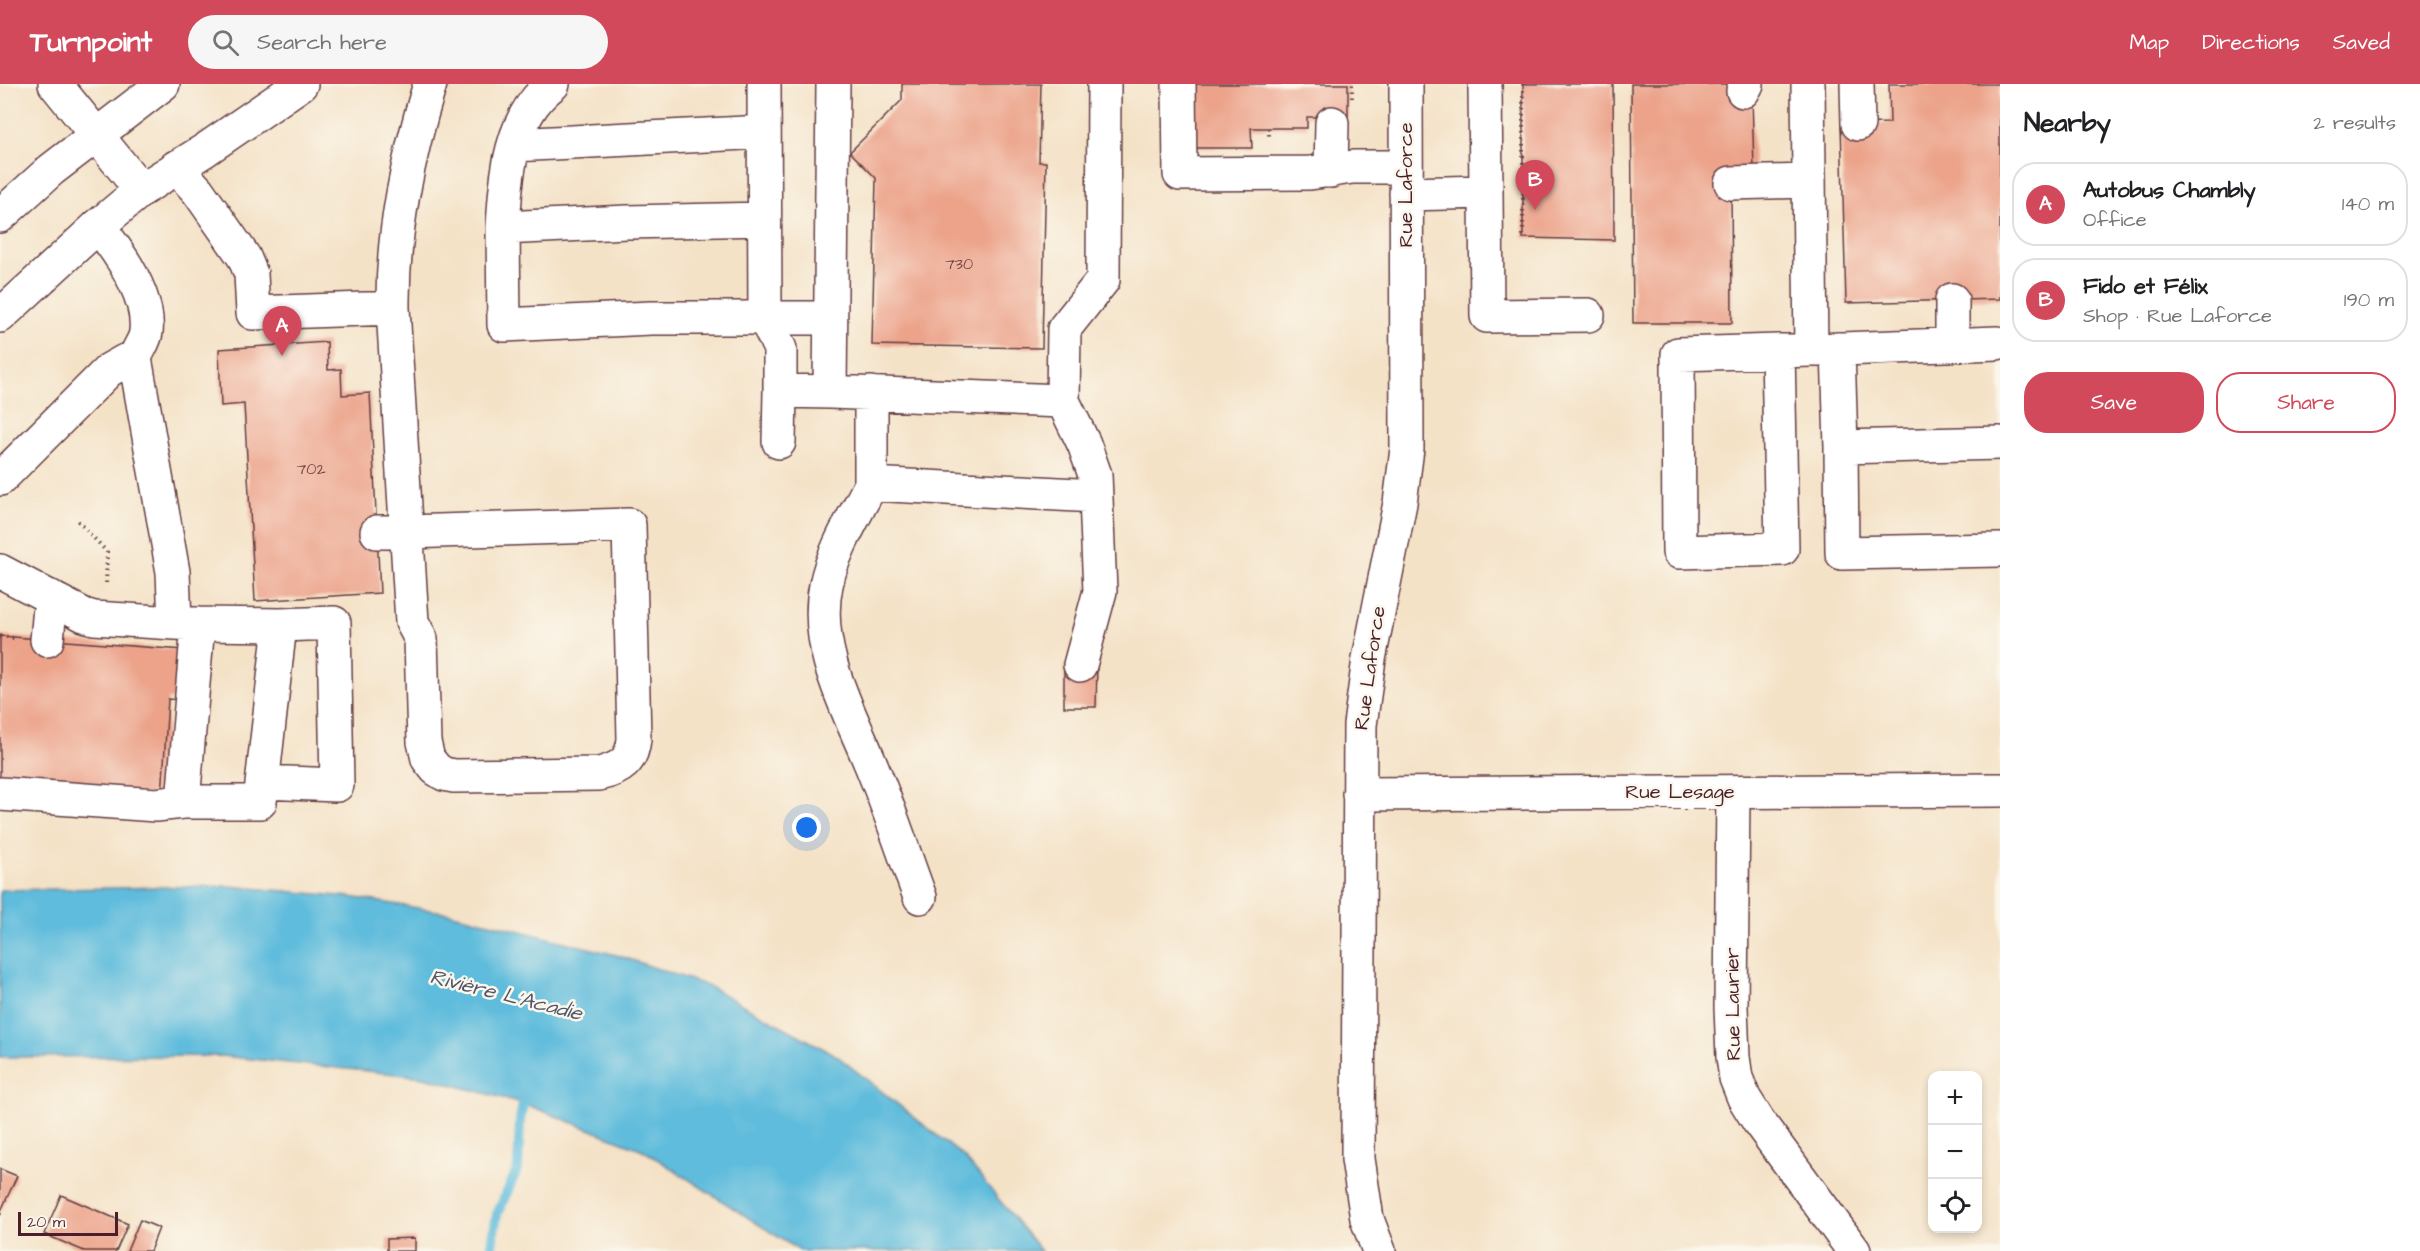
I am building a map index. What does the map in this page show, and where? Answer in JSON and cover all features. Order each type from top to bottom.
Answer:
[{"type":"street","points":[[55,84],[141,190]]},
{"type":"street","points":[[0,216],[95,135],[163,84]]},
{"type":"street","points":[[0,316],[98,226],[141,190],[205,150],[301,84]]},
{"type":"street","points":[[392,532],[629,525],[634,738],[633,752],[626,763],[614,770],[599,774],[454,776],[436,770],[428,759],[424,742],[421,639],[412,622],[392,532],[393,268],[399,214],[430,84]]},
{"type":"street","points":[[553,84],[535,103],[522,122],[514,145],[505,187],[504,325],[651,318],[830,318]]},
{"type":"street","points":[[764,84],[765,318],[780,349],[779,442]]},
{"type":"street","points":[[830,392],[833,84]]},
{"type":"street","points":[[1080,665],[1100,591],[1095,475],[1084,444],[1063,401],[1064,329],[1103,280],[1104,84]]},
{"type":"street","points":[[1179,84],[1180,174],[1321,172],[1353,167],[1406,181],[1486,192]]},
{"type":"street","name":"Rue Laforce","points":[[1379,1251],[1364,1208],[1358,1159],[1360,724],[1365,681],[1400,503],[1407,449],[1406,84]]},
{"type":"street","points":[[1485,84],[1487,315],[1588,315]]},
{"type":"street","points":[[1808,84],[1809,181],[1825,350],[1841,447],[1842,553],[2000,550]]},
{"type":"street","points":[[1857,84],[1858,124]]},
{"type":"street","points":[[1321,172],[1332,123]]},
{"type":"street","points":[[514,145],[764,132]]},
{"type":"street","points":[[176,167],[198,191],[244,257],[251,274],[253,313],[393,308]]},
{"type":"street","points":[[1731,183],[1809,181]]},
{"type":"street","points":[[503,228],[648,221],[764,219]]},
{"type":"street","points":[[98,226],[121,255],[142,305],[146,330],[135,358],[173,572],[186,623],[183,802]]},
{"type":"street","points":[[1952,300],[1952,345]]},
{"type":"street","points":[[1778,351],[1782,549],[1679,552],[1678,354],[1997,343]]},
{"type":"street","points":[[0,479],[109,370],[135,358]]},
{"type":"street","points":[[780,390],[1063,401]]},
{"type":"street","points":[[872,393],[871,484],[841,543],[829,575],[825,595],[824,623],[829,659],[840,694],[882,791],[920,897]]},
{"type":"street","points":[[1841,447],[2000,443]]},
{"type":"street","points":[[871,484],[1096,496]]},
{"type":"street","points":[[0,571],[84,615],[104,631],[186,623],[280,625],[334,623],[337,785],[263,782]]},
{"type":"street","points":[[47,640],[51,597]]},
{"type":"street","points":[[0,794],[156,805],[183,802],[260,802],[280,625]]},
{"type":"street","name":"Rue Lesage","points":[[1359,794],[2000,790]]},
{"type":"street","name":"Rue Laurier","points":[[1733,792],[1731,1007],[1736,1078],[1744,1098],[1759,1122],[1854,1251]]},
{"type":"path","points":[[1522,84],[1523,238]]},
{"type":"path","points":[[78,521],[107,552],[104,631]]},
{"type":"water","name":"Rivière L'Acadie","points":[[228,886],[350,897],[449,913],[620,956],[708,986],[837,1056],[964,1157],[1041,1251],[800,1251],[643,1150],[522,1103],[424,1077],[222,1056],[0,1057],[0,890]]},
{"type":"building","points":[[902,84],[1041,84],[1039,162],[1046,162],[1042,348],[872,345],[876,178],[850,152],[902,100]]},
{"type":"building","points":[[1188,84],[1348,84],[1348,117],[1307,117],[1307,128],[1251,128],[1252,148],[1188,148]]},
{"type":"building","points":[[1523,84],[1613,84],[1614,240],[1523,238]]},
{"type":"building","points":[[1631,84],[1733,84],[1752,96],[1754,170],[1731,183],[1732,323],[1633,323]]},
{"type":"building","points":[[1889,84],[2000,84],[2000,299],[1846,303],[1841,124],[1890,123]]},
{"type":"building","points":[[327,342],[328,370],[341,369],[342,395],[370,393],[380,593],[255,601],[244,404],[221,406],[219,349]]},
{"type":"building","points":[[0,636],[184,650],[180,700],[168,699],[162,796],[0,784]]},
{"type":"building","points":[[1064,665],[1097,665],[1096,707],[1064,707]]},
{"type":"building","points":[[0,1169],[17,1176],[0,1213]]},
{"type":"building","points":[[61,1195],[128,1224],[116,1251],[84,1251],[44,1234]]},
{"type":"building","points":[[140,1220],[159,1228],[150,1251],[127,1251]]},
{"type":"building","points":[[415,1238],[415,1251],[387,1251],[387,1239]]},
{"type":"waterway","points":[[491,1251],[497,1214],[518,1168],[520,1120],[526,1089]]},
{"type":"place","name":"Fido et Félix","points":[[1535,210]]},
{"type":"place","name":"Autobus Chambly","points":[[282,356]]}]
